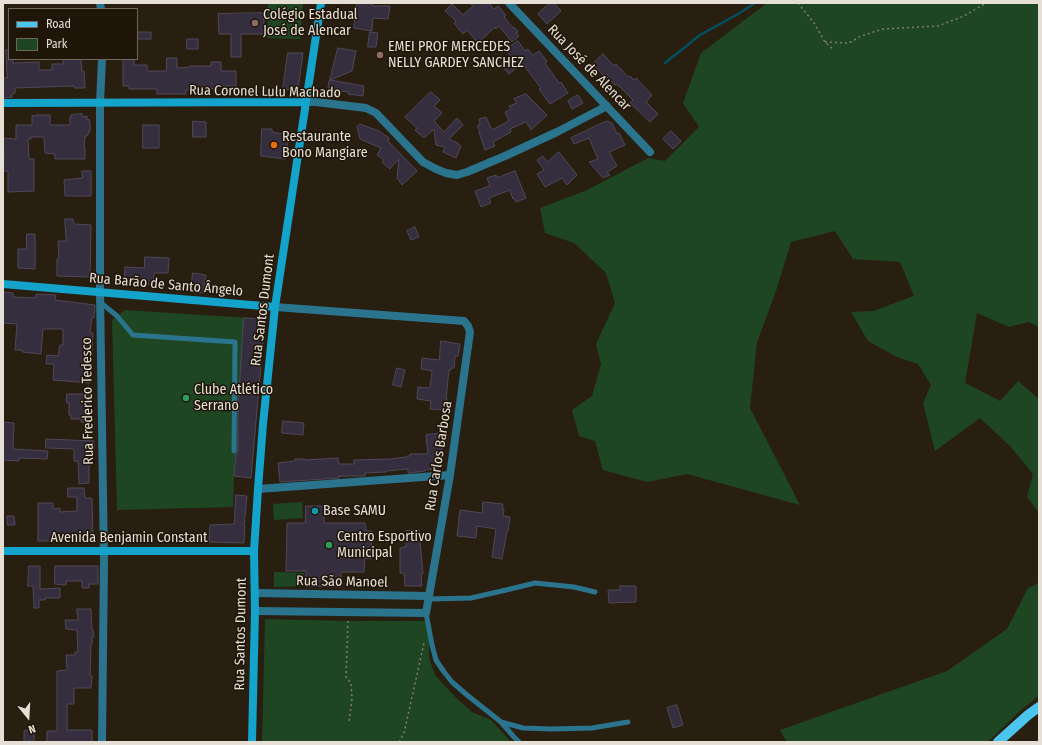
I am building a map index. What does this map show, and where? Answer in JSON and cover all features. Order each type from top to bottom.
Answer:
[{"type":"main road","name":"Rua Santos Dumont","points":[[252,742],[255,610],[254,551],[258,489],[275,307],[321,3]]},
{"type":"main road","name":"Rua Coronel Lulu Machado","points":[[3,103],[306,102]]},
{"type":"main road","name":"Rua Barão de Santo Ângelo","points":[[3,284],[275,307]]},
{"type":"main road","name":"Avenida Benjamin Constant","points":[[3,551],[254,551]]},
{"type":"main road","points":[[998,742],[1039,707]]},
{"type":"street","name":"Rua José de Alencar","points":[[509,3],[650,152]]},
{"type":"street","name":"Rua Frederico Tedesco","points":[[102,60],[100,103],[100,302],[104,551],[102,742]]},
{"type":"street","name":"Rua Coronel Lulu Machado","points":[[306,102],[366,108],[376,113],[423,162],[446,173],[457,175],[506,156],[607,106]]},
{"type":"street","name":"Rua Barão de Santo Ângelo","points":[[275,307],[464,321],[468,326]]},
{"type":"street","name":"Rua Carlos Barbosa","points":[[426,613],[450,475],[470,332],[468,326]]},
{"type":"street","points":[[258,489],[450,475]]},
{"type":"street","name":"Rua São Manoel","points":[[255,594],[428,598]]},
{"type":"street","points":[[255,610],[426,613]]},
{"type":"lane","points":[[100,302],[117,316],[133,335],[235,342],[234,451]]},
{"type":"lane","points":[[428,598],[471,598],[535,582],[574,587],[594,592]]},
{"type":"lane","points":[[426,613],[436,660],[444,672],[452,682],[501,722],[519,742]]},
{"type":"lane","points":[[501,722],[523,728],[551,729],[592,728],[628,722]]},
{"type":"path","points":[[798,3],[814,23],[825,42],[834,50]]},
{"type":"path","points":[[825,42],[849,43],[862,36],[883,29],[938,26],[964,16],[986,3]]},
{"type":"path","points":[[343,612],[348,621],[346,678],[351,683],[352,699],[349,722]]},
{"type":"path","points":[[400,742],[404,733],[425,640]]},
{"type":"green space","points":[[268,3],[303,3],[300,39],[267,38]]},
{"type":"green space","points":[[767,3],[1039,3],[1039,327],[1029,322],[1009,327],[977,313],[965,383],[1000,401],[1018,381],[1039,399],[1039,513],[1027,497],[1033,474],[1011,447],[980,418],[935,451],[923,403],[931,385],[918,364],[897,357],[868,341],[851,312],[873,311],[914,296],[900,262],[853,259],[835,231],[791,242],[776,291],[757,342],[750,408],[800,505],[687,474],[647,482],[603,470],[595,441],[579,436],[572,410],[592,396],[601,364],[596,344],[615,303],[606,273],[574,243],[545,233],[540,208],[587,190],[648,158],[665,161],[699,127],[683,103],[701,53]]},
{"type":"green space","name":"Clube Atlético Serrano","points":[[125,310],[265,319],[251,478],[234,476],[233,507],[117,510],[112,320]]},
{"type":"green space","points":[[302,502],[303,518],[274,520],[273,504]]},
{"type":"green space","points":[[274,572],[304,573],[306,586],[274,587]]},
{"type":"green space","points":[[1039,583],[1039,696],[1021,710],[988,742],[787,742],[780,730],[947,671],[1007,629],[1028,588]]},
{"type":"green space","points":[[265,619],[429,621],[429,658],[435,675],[454,696],[472,712],[491,720],[511,742],[262,742]]},
{"type":"building","points":[[357,3],[372,3],[372,6],[390,6],[388,19],[373,18],[372,31],[354,28]]},
{"type":"building","points":[[470,3],[489,3],[494,9],[498,6],[506,15],[504,17],[518,32],[516,33],[519,36],[512,42],[499,26],[496,29],[495,27],[478,43],[467,30],[463,34],[454,23],[456,21],[445,11],[452,4],[463,15],[473,6]]},
{"type":"building","points":[[550,3],[554,3],[561,11],[547,24],[538,14]]},
{"type":"building","points":[[264,13],[264,34],[241,34],[241,57],[231,57],[231,34],[219,34],[218,14]]},
{"type":"building","points":[[138,32],[151,32],[151,39],[138,39]]},
{"type":"building","points":[[370,32],[378,33],[376,47],[368,47]]},
{"type":"building","points":[[187,39],[198,39],[198,49],[187,49]]},
{"type":"building","points":[[518,41],[525,51],[528,49],[533,55],[539,51],[547,61],[545,63],[568,93],[550,104],[539,89],[541,88],[522,63],[509,74],[502,66],[512,58],[506,50]]},
{"type":"building","points":[[338,48],[356,51],[352,71],[330,80]]},
{"type":"building","points":[[6,50],[8,50],[8,60],[13,60],[13,63],[39,62],[39,70],[52,70],[52,64],[63,64],[63,60],[81,60],[82,71],[84,71],[85,88],[74,88],[74,86],[15,88],[15,93],[12,94],[12,97],[3,98],[3,78],[7,78]]},
{"type":"building","points":[[288,53],[303,53],[298,90],[283,89]]},
{"type":"building","points":[[603,54],[614,66],[616,64],[628,77],[630,76],[634,80],[636,78],[652,95],[646,102],[658,114],[650,122],[630,103],[633,100],[617,84],[615,85],[604,74],[603,75],[593,64]]},
{"type":"building","points":[[167,58],[177,58],[177,68],[190,66],[211,66],[211,62],[221,62],[221,71],[236,71],[236,86],[217,86],[217,89],[202,88],[202,90],[186,90],[186,94],[157,94],[157,89],[129,89],[129,86],[123,86],[123,60],[134,60],[134,65],[147,65],[147,71],[166,71]]},
{"type":"building","points":[[330,80],[364,86],[363,96],[348,94],[349,92],[332,90],[332,88],[328,88]]},
{"type":"building","points":[[431,92],[440,100],[434,106],[442,113],[434,121],[444,132],[457,118],[463,125],[449,139],[461,146],[456,158],[443,152],[445,147],[436,145],[434,129],[424,138],[415,130],[417,128],[405,117]]},
{"type":"building","points":[[526,94],[547,115],[531,130],[526,122],[510,129],[511,132],[493,142],[495,146],[485,150],[477,126],[480,124],[479,119],[486,117],[492,130],[509,121],[505,112],[511,109],[509,106],[517,103],[514,99]]},
{"type":"building","points":[[578,95],[583,103],[572,109],[568,101]]},
{"type":"building","points":[[82,114],[82,117],[87,116],[87,120],[89,119],[90,123],[90,131],[87,136],[85,136],[85,159],[55,159],[55,154],[45,153],[44,137],[31,137],[31,139],[28,139],[29,159],[34,159],[34,191],[8,192],[8,171],[3,171],[3,138],[16,139],[16,125],[32,125],[32,116],[50,115],[50,125],[70,125],[71,115]]},
{"type":"building","points":[[193,121],[206,122],[206,137],[193,137]]},
{"type":"building","points":[[607,121],[612,123],[617,134],[619,133],[625,145],[609,152],[617,166],[607,172],[610,175],[603,178],[589,162],[598,159],[589,138],[574,144],[571,138]]},
{"type":"building","points":[[360,124],[379,131],[389,138],[388,141],[417,171],[402,185],[397,178],[399,159],[390,169],[382,162],[384,160],[377,155],[381,148],[360,139],[357,127]]},
{"type":"building","points":[[143,125],[159,125],[159,148],[143,148]]},
{"type":"building","name":"Restaurante Bono Mangiare","points":[[262,129],[272,129],[272,132],[289,135],[285,159],[261,156]]},
{"type":"building","points":[[671,131],[681,141],[673,149],[663,139]]},
{"type":"building","points":[[559,152],[577,175],[567,185],[562,178],[545,187],[537,174],[544,170],[537,160],[543,156],[547,162]]},
{"type":"building","points":[[82,171],[91,171],[91,196],[65,196],[64,180],[82,178]]},
{"type":"building","points":[[515,171],[526,198],[516,202],[514,198],[513,199],[510,190],[489,198],[491,203],[481,207],[475,191],[490,186],[487,178],[496,175],[496,177],[499,177]]},
{"type":"building","points":[[65,219],[73,219],[74,224],[91,225],[90,277],[57,276],[57,259],[59,259],[58,241],[66,241]]},
{"type":"building","points":[[415,227],[419,237],[411,240],[407,231]]},
{"type":"building","points":[[27,234],[35,234],[35,269],[18,268],[18,249],[26,249]]},
{"type":"building","points":[[145,257],[169,258],[168,273],[154,273],[153,285],[124,283],[125,267],[144,268]]},
{"type":"building","points":[[193,273],[206,275],[203,293],[191,292]]},
{"type":"building","points":[[4,292],[13,293],[13,297],[36,298],[36,294],[56,295],[55,300],[95,305],[94,318],[92,318],[90,333],[93,333],[90,383],[53,380],[54,364],[46,364],[47,355],[58,356],[60,345],[63,345],[63,329],[43,329],[41,354],[15,350],[17,324],[3,323]]},
{"type":"building","points":[[244,318],[265,319],[251,478],[234,476],[236,455],[238,451],[238,409]]},
{"type":"building","points":[[441,341],[460,344],[458,356],[455,356],[454,368],[449,370],[446,399],[447,410],[430,409],[431,401],[417,399],[418,387],[430,388],[432,371],[421,369],[422,358],[439,360]]},
{"type":"building","points":[[397,368],[405,370],[401,387],[393,385]]},
{"type":"building","points":[[67,394],[90,394],[90,417],[88,417],[88,422],[81,422],[81,419],[71,419],[71,415],[69,415],[69,403],[67,403]]},
{"type":"building","points":[[283,421],[304,423],[303,435],[282,433]]},
{"type":"building","points":[[3,422],[14,423],[13,449],[48,451],[47,459],[19,458],[19,461],[3,460]]},
{"type":"building","points":[[445,433],[446,441],[441,441],[443,459],[437,459],[438,469],[408,473],[408,469],[365,473],[365,476],[339,476],[339,478],[280,482],[278,463],[295,461],[295,459],[305,460],[338,458],[339,464],[354,464],[354,460],[390,459],[407,457],[410,456],[410,454],[428,454],[426,435]]},
{"type":"building","points":[[46,439],[94,441],[94,450],[89,450],[89,483],[79,484],[78,461],[74,461],[74,449],[46,448]]},
{"type":"building","points":[[68,488],[84,488],[85,498],[92,498],[93,541],[53,539],[53,541],[38,541],[38,503],[53,503],[53,509],[60,508],[60,512],[77,511],[77,497],[68,497]]},
{"type":"building","points":[[236,495],[247,496],[244,543],[209,542],[210,525],[234,524]]},
{"type":"building","points":[[483,502],[503,504],[503,516],[510,517],[502,559],[492,557],[496,529],[477,526],[476,538],[457,536],[460,510],[482,513]]},
{"type":"building","name":"Centro Esportivo Municipal","points":[[306,506],[324,506],[324,523],[365,523],[366,531],[372,531],[371,559],[365,558],[364,572],[341,572],[341,587],[306,586],[306,571],[286,571],[287,523],[305,523]]},
{"type":"building","points":[[7,516],[14,516],[15,525],[8,525]]},
{"type":"building","points":[[419,530],[423,574],[421,574],[422,586],[405,586],[404,573],[400,573],[400,548],[406,547],[406,531]]},
{"type":"building","points":[[29,566],[40,566],[40,589],[60,588],[60,598],[45,598],[45,600],[39,600],[39,608],[34,608],[33,586],[28,586]]},
{"type":"building","points":[[55,566],[98,566],[98,584],[89,584],[89,588],[82,588],[82,581],[66,581],[66,585],[55,584]]},
{"type":"building","points":[[620,586],[636,586],[636,602],[609,603],[608,590],[620,590]]},
{"type":"building","points":[[77,609],[91,609],[92,630],[94,637],[92,637],[91,644],[90,676],[92,676],[91,688],[74,688],[74,704],[67,704],[67,730],[92,730],[92,742],[47,742],[47,731],[57,731],[57,671],[67,670],[66,655],[75,655],[75,652],[78,652],[77,630],[66,629],[65,620],[78,620]]},
{"type":"building","points":[[677,705],[683,725],[673,728],[667,708]]},
{"type":"building","points":[[34,730],[34,742],[24,742],[24,731]]},
{"type":"waterway","points":[[665,63],[700,35],[755,3]]},
{"type":"place","name":"Colégio Estadual José de Alencar","points":[[255,23]]},
{"type":"place","name":"EMEI PROF MERCEDES NELLY GARDEY SANCHEZ","points":[[380,55]]},
{"type":"place","name":"Restaurante Bono Mangiare","points":[[274,145]]},
{"type":"place","name":"Clube Atlético Serrano","points":[[186,398]]},
{"type":"place","name":"Base SAMU","points":[[315,511]]},
{"type":"place","name":"Centro Esportivo Municipal","points":[[329,545]]}]
